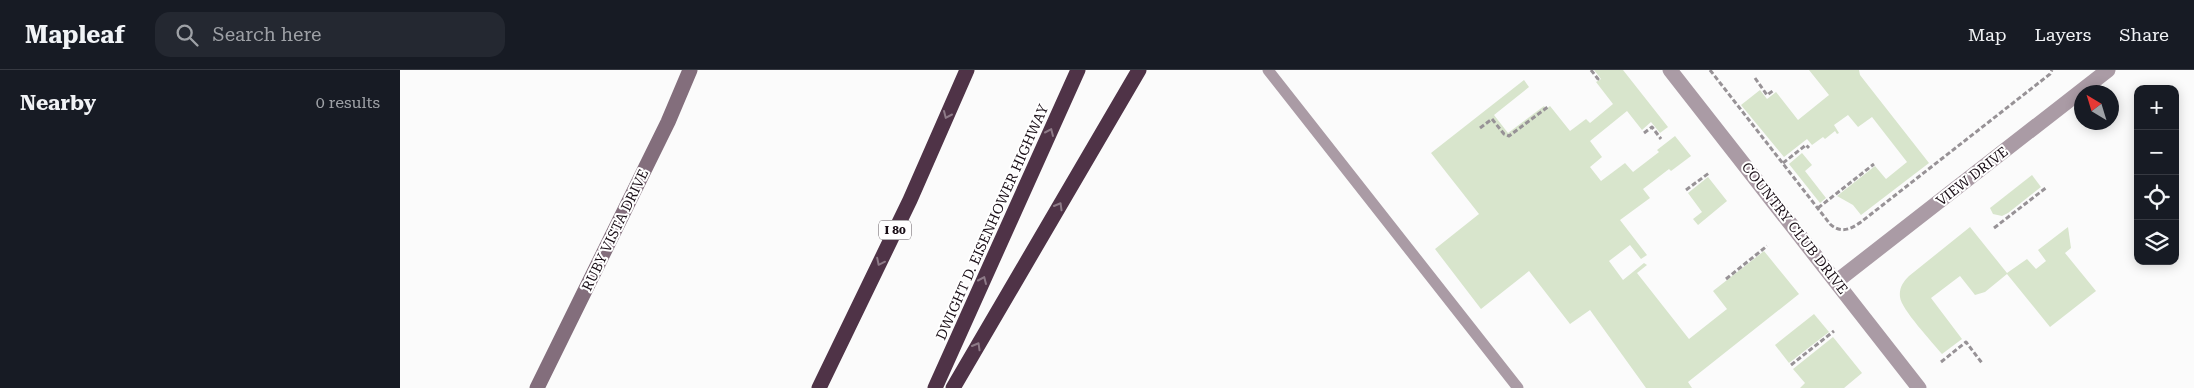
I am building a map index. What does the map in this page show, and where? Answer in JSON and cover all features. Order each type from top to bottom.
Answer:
[{"type":"highway","name":"I 80","points":[[819,388],[910,200],[967,70]]},
{"type":"highway","name":"DWIGHT D. EISENHOWER HIGHWAY","points":[[935,388],[1078,70]]},
{"type":"highway","points":[[952,388],[1139,70]]},
{"type":"street","name":"RUBY VISTA DRIVE","points":[[537,388],[663,131],[690,70]]},
{"type":"street","name":"COUNTRY CLUB DRIVE","points":[[1670,70],[1919,388]]},
{"type":"street","name":"VIEW DRIVE","points":[[1837,281],[2107,70]]},
{"type":"lane","points":[[1268,70],[1518,388]]},
{"type":"path","points":[[1591,70],[1598,79],[1595,81]]},
{"type":"path","points":[[1710,70],[1834,228],[1844,230],[1852,228],[2050,74],[2052,70]]},
{"type":"path","points":[[1754,78],[1767,95],[1774,90]]},
{"type":"path","points":[[1480,128],[1492,119],[1504,134],[1510,136],[1549,106]]},
{"type":"path","points":[[1644,133],[1652,127],[1662,139]]},
{"type":"path","points":[[1783,164],[1806,145],[1808,148]]},
{"type":"path","points":[[1818,208],[1874,164]]},
{"type":"path","points":[[1686,190],[1709,173]]},
{"type":"path","points":[[1994,228],[2047,187]]},
{"type":"path","points":[[1726,279],[1767,246]]},
{"type":"path","points":[[1790,365],[1834,331]]},
{"type":"path","points":[[1941,362],[1966,342],[1982,363]]},
{"type":"green space","points":[[1594,70],[1623,70],[1668,127],[1660,133],[1651,122],[1642,130],[1627,111],[1590,141],[1602,157],[1590,167],[1601,181],[1625,163],[1633,172],[1659,152],[1657,150],[1675,136],[1691,156],[1671,171],[1669,169],[1643,189],[1650,198],[1620,220],[1647,255],[1641,259],[1630,245],[1609,261],[1623,280],[1644,263],[1647,265],[1637,273],[1689,339],[1727,309],[1713,291],[1764,251],[1799,294],[1688,382],[1692,388],[1646,388],[1590,310],[1570,324],[1529,271],[1481,309],[1435,249],[1479,214],[1431,153],[1524,80],[1529,87],[1494,115],[1508,133],[1544,106],[1546,109],[1550,106],[1570,131],[1586,119],[1590,123],[1613,104],[1596,82],[1601,79]]},
{"type":"green space","points":[[1809,70],[1859,70],[1860,75],[1929,163],[1861,215],[1853,205],[1837,196],[1875,166],[1886,179],[1907,162],[1872,117],[1858,127],[1848,115],[1834,125],[1839,133],[1837,134],[1835,131],[1825,139],[1823,137],[1812,145],[1807,139],[1784,157],[1741,105],[1760,90],[1767,99],[1776,92],[1798,120],[1829,95]]},
{"type":"green space","points":[[1802,153],[1812,165],[1805,171],[1826,198],[1820,203],[1789,164]]},
{"type":"green space","points":[[2032,175],[2041,187],[2008,213],[2002,216],[1993,214],[1990,208]]},
{"type":"green space","points":[[1708,177],[1727,201],[1698,225],[1693,219],[1702,212],[1688,193]]},
{"type":"green space","points":[[1970,227],[2007,273],[2027,259],[2036,269],[2046,261],[2038,250],[2068,227],[2071,248],[2065,253],[2096,291],[2050,327],[2007,274],[1985,292],[1975,295],[1960,276],[1931,298],[1962,339],[1942,354],[1906,309],[1900,297],[1900,291],[1903,283],[1909,276]]},
{"type":"green space","points":[[1814,314],[1829,332],[1789,363],[1775,345]]},
{"type":"green space","points":[[1833,337],[1862,373],[1844,388],[1800,388],[1805,383],[1793,369]]}]
